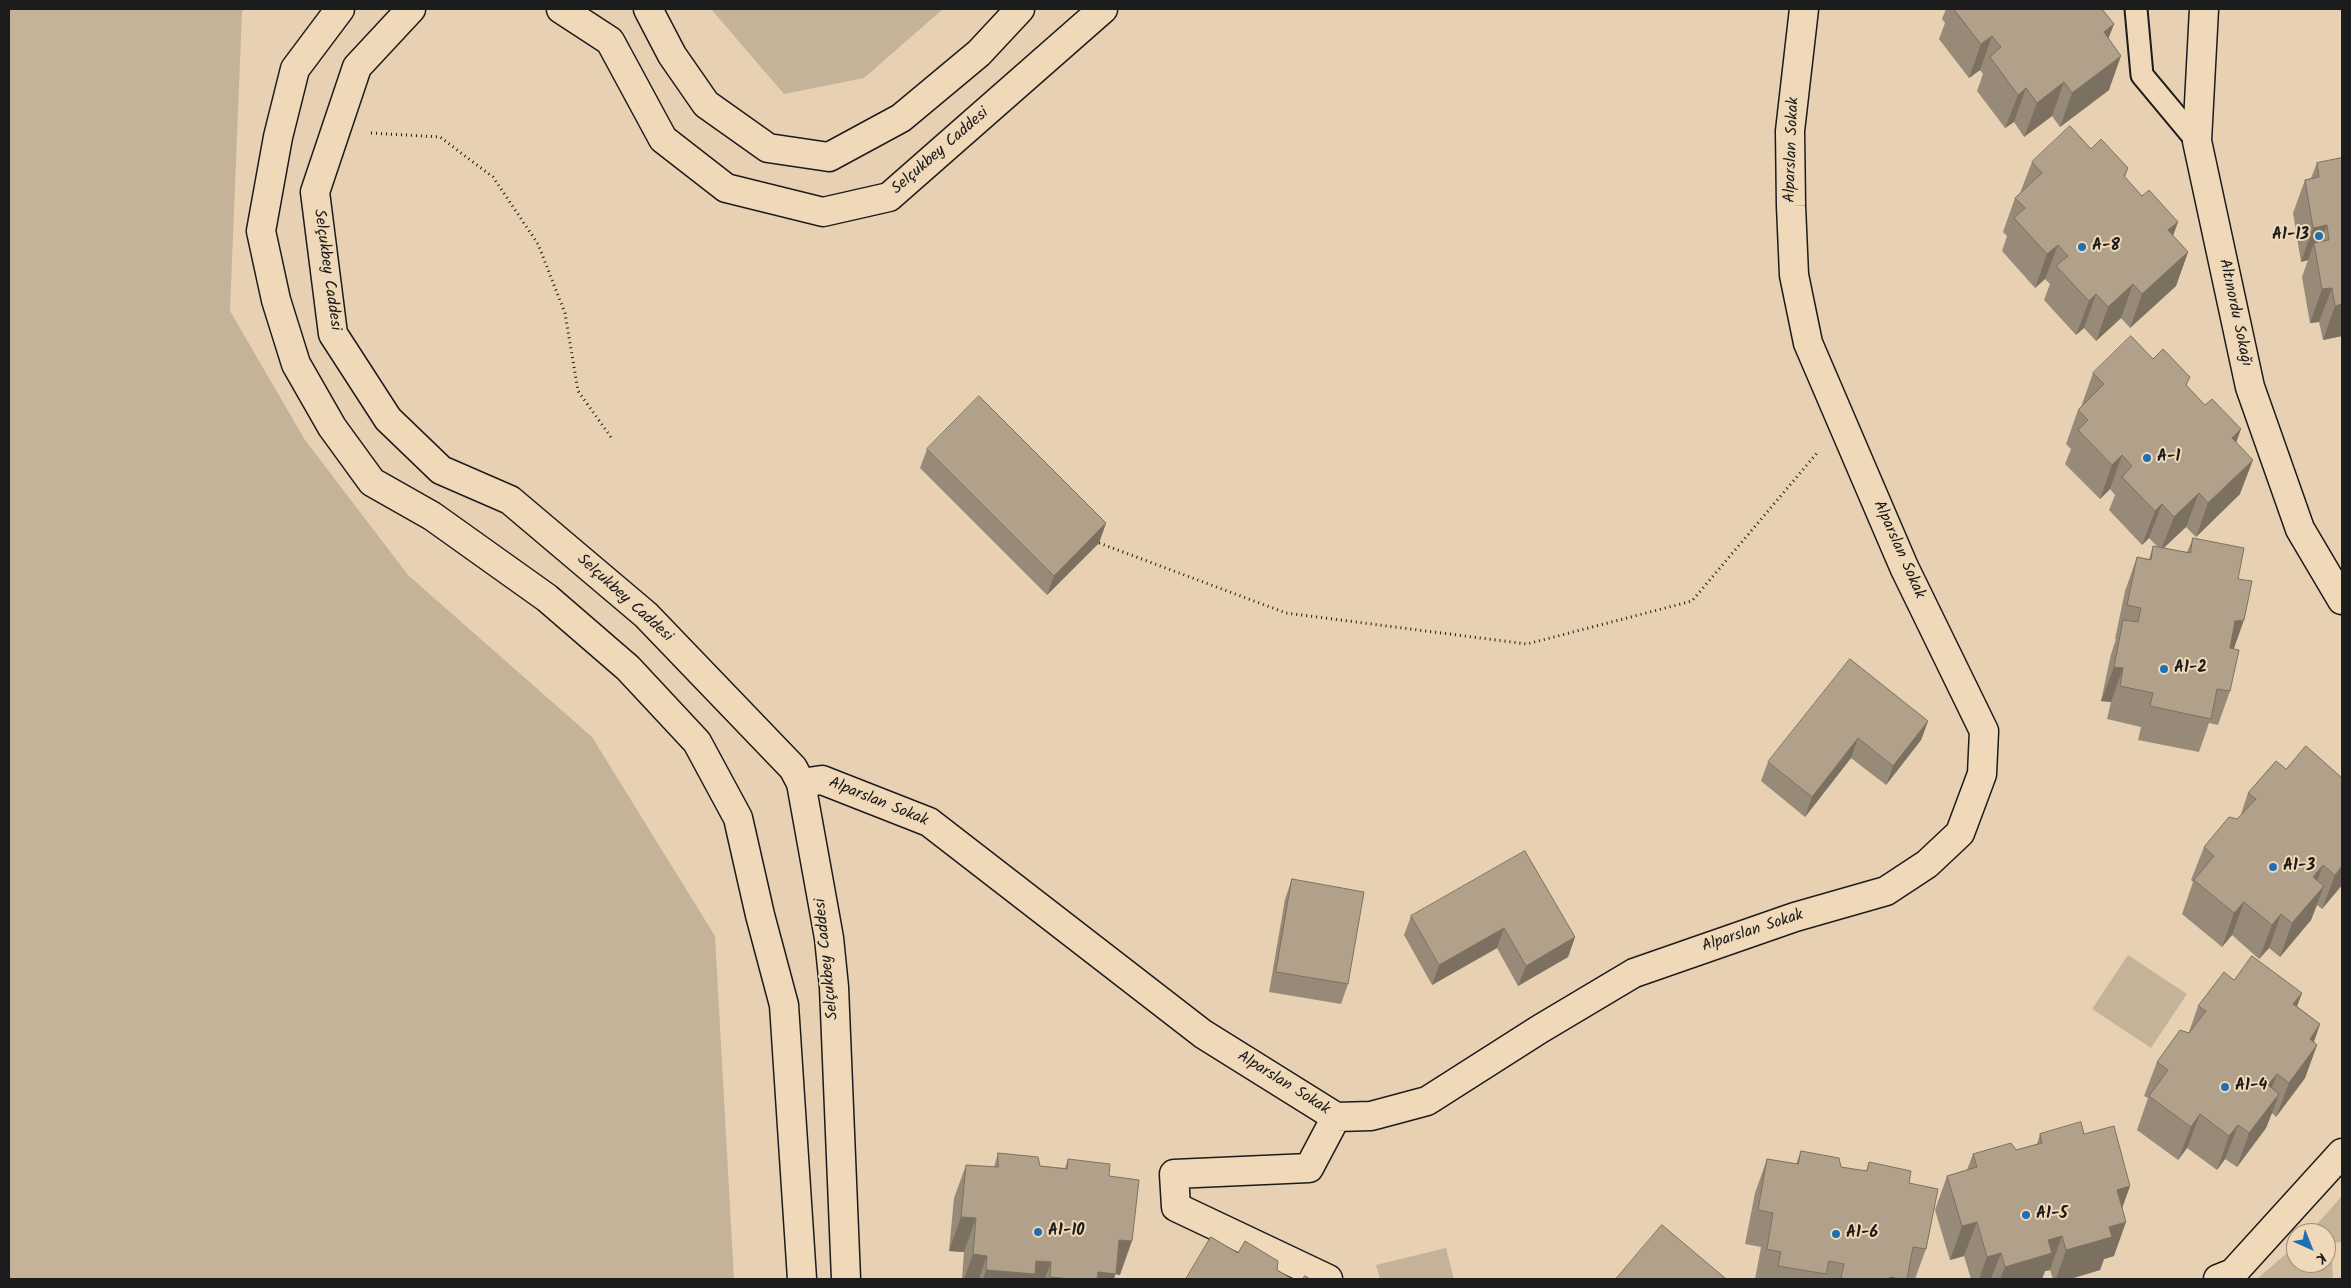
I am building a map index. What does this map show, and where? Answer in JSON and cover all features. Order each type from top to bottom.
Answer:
[{"type":"street","points":[[340,9],[294,70],[278,137],[261,231],[276,300],[296,364],[332,427],[372,482],[432,516],[547,598],[628,668],[697,742],[738,818],[760,915],[784,1005],[802,1279]]},
{"type":"street","name":"Selçukbey Caddesi","points":[[411,9],[357,67],[315,192],[332,334],[388,419],[442,470],[510,500],[646,615],[793,768],[801,783],[830,938],[846,1279]]},
{"type":"street","name":"Selçukbey Caddesi","points":[[561,9],[610,41],[663,139],[726,188],[823,212],[889,197],[1103,9]]},
{"type":"street","points":[[648,9],[672,55],[706,104],[768,148],[829,157],[901,118],[979,54],[1020,9]]},
{"type":"street","name":"Alparslan Sokak","points":[[801,783],[822,780],[929,822],[1203,1034],[1336,1117],[1371,1116],[1427,1101],[1540,1029],[1634,973],[1795,917],[1886,891],[1927,864],[1960,833],[1982,774],[1984,732],[1904,567],[1844,422],[1808,343],[1794,275],[1790,131],[1804,9]]},
{"type":"street","name":"Altınordu Sokağı","points":[[2204,9],[2197,140],[2250,387],[2300,529],[2342,600]]},
{"type":"street","points":[[1328,1279],[1176,1206],[1174,1174],[1309,1168],[1336,1117]]},
{"type":"street","points":[[2218,1279],[2233,1274],[2342,1153]]},
{"type":"lane","points":[[2136,9],[2142,75],[2197,140]]},
{"type":"path","points":[[334,135],[371,132],[440,137],[493,177],[538,244],[565,313],[578,391],[613,440]]},
{"type":"path","points":[[1099,543],[1286,613],[1527,644],[1692,601],[1844,422]]},
{"type":"shaded area","points":[[9,9],[245,9],[242,12],[230,311],[305,440],[408,575],[592,737],[715,936],[734,1279],[9,1279]]},
{"type":"shaded area","points":[[711,9],[943,9],[864,78],[784,94]]},
{"type":"shaded area","points":[[2128,955],[2187,994],[2151,1048],[2092,1009]]},
{"type":"shaded area","points":[[2342,1196],[2342,1242],[2336,1243],[2336,1223],[2318,1223]]},
{"type":"shaded area","points":[[1446,1248],[1454,1279],[1380,1279],[1376,1265]]},
{"type":"shaded area","points":[[2286,1254],[2286,1273],[2333,1273],[2333,1279],[2257,1279]]},
{"type":"building","points":[[1954,9],[2102,9],[2114,24],[2104,32],[2121,56],[2072,93],[2064,82],[2037,103],[2026,88],[2018,95],[1990,57],[2001,47],[1992,36],[1981,44]]},
{"type":"building","name":"A-8","points":[[2070,126],[2091,149],[2101,139],[2128,168],[2124,176],[2142,196],[2149,190],[2178,222],[2168,230],[2188,252],[2142,294],[2133,284],[2108,307],[2096,294],[2089,301],[2056,266],[2068,256],[2058,245],[2047,254],[2014,218],[2025,208],[2015,198],[2042,173],[2032,162]]},
{"type":"building","points":[[2342,158],[2342,304],[2335,306],[2332,288],[2322,289],[2314,243],[2329,240],[2327,225],[2313,228],[2305,180],[2319,177],[2317,163]]},
{"type":"building","name":"A-1","points":[[2131,336],[2153,359],[2163,349],[2190,377],[2186,385],[2205,405],[2212,399],[2241,429],[2232,438],[2253,460],[2208,503],[2199,493],[2174,517],[2162,504],[2155,511],[2122,477],[2132,466],[2122,455],[2112,465],[2078,430],[2088,420],[2078,410],[2104,384],[2093,373]]},
{"type":"building","points":[[979,396],[1106,523],[1054,576],[927,449]]},
{"type":"building","name":"A1-2","points":[[2193,538],[2244,548],[2238,579],[2252,581],[2244,620],[2235,621],[2230,648],[2239,650],[2230,691],[2217,689],[2211,719],[2150,706],[2153,693],[2120,686],[2123,668],[2114,667],[2123,620],[2138,622],[2141,608],[2127,605],[2137,557],[2151,560],[2153,546],[2190,553]]},
{"type":"building","points":[[1850,659],[1928,721],[1893,766],[1858,738],[1812,797],[1768,762]]},
{"type":"building","name":"A1-3","points":[[2306,746],[2342,778],[2342,866],[2335,875],[2323,865],[2313,877],[2324,886],[2292,923],[2281,914],[2272,925],[2244,902],[2234,913],[2194,880],[2214,856],[2204,847],[2229,817],[2237,819],[2256,799],[2248,793],[2276,761],[2286,769]]},
{"type":"building","points":[[1525,851],[1575,937],[1526,966],[1504,928],[1439,965],[1411,916]]},
{"type":"building","points":[[1292,879],[1364,892],[1348,984],[1276,972]]},
{"type":"building","name":"A1-4","points":[[2252,956],[2302,993],[2293,1004],[2320,1024],[2310,1039],[2317,1045],[2289,1083],[2277,1074],[2268,1085],[2279,1094],[2249,1133],[2238,1125],[2229,1136],[2200,1114],[2191,1127],[2149,1096],[2168,1070],[2157,1062],[2180,1030],[2189,1033],[2206,1011],[2198,1006],[2224,972],[2234,980]]},
{"type":"building","name":"A1-5","points":[[2081,1122],[2084,1134],[2114,1126],[2130,1186],[2117,1190],[2126,1222],[2109,1227],[2112,1237],[2066,1250],[2062,1236],[2048,1240],[2052,1253],[2005,1267],[2001,1253],[1987,1257],[1977,1222],[1962,1226],[1947,1176],[1977,1167],[1973,1154],[2011,1143],[2016,1150],[2042,1143],[2040,1134]]},
{"type":"building","name":"A1-6","points":[[1801,1151],[1839,1158],[1841,1167],[1867,1171],[1869,1162],[1911,1171],[1909,1183],[1938,1189],[1926,1249],[1913,1247],[1907,1279],[1890,1277],[1889,1279],[1841,1278],[1844,1264],[1829,1261],[1826,1274],[1778,1266],[1781,1252],[1767,1249],[1773,1213],[1758,1210],[1767,1159],[1798,1164]]},
{"type":"building","name":"A1-10","points":[[998,1153],[1038,1157],[1040,1166],[1067,1169],[1068,1159],[1110,1164],[1109,1176],[1139,1180],[1132,1241],[1119,1240],[1116,1274],[1098,1272],[1097,1279],[1050,1277],[1051,1262],[1036,1261],[1035,1274],[986,1270],[987,1256],[973,1254],[976,1218],[961,1217],[966,1165],[998,1167]]},
{"type":"building","points":[[1662,1225],[1725,1278],[1616,1279]]},
{"type":"building","points":[[1211,1237],[1238,1253],[1245,1241],[1278,1261],[1277,1270],[1292,1279],[1186,1279]]},
{"type":"place","name":"A1-13","points":[[2319,236]]},
{"type":"place","name":"A-8","points":[[2082,247]]},
{"type":"place","name":"A-1","points":[[2147,458]]},
{"type":"place","name":"A1-2","points":[[2164,669]]},
{"type":"place","name":"A1-3","points":[[2273,867]]},
{"type":"place","name":"A1-4","points":[[2225,1087]]},
{"type":"place","name":"A1-5","points":[[2026,1215]]},
{"type":"place","name":"A1-10","points":[[1038,1232]]},
{"type":"place","name":"A1-6","points":[[1836,1234]]}]
